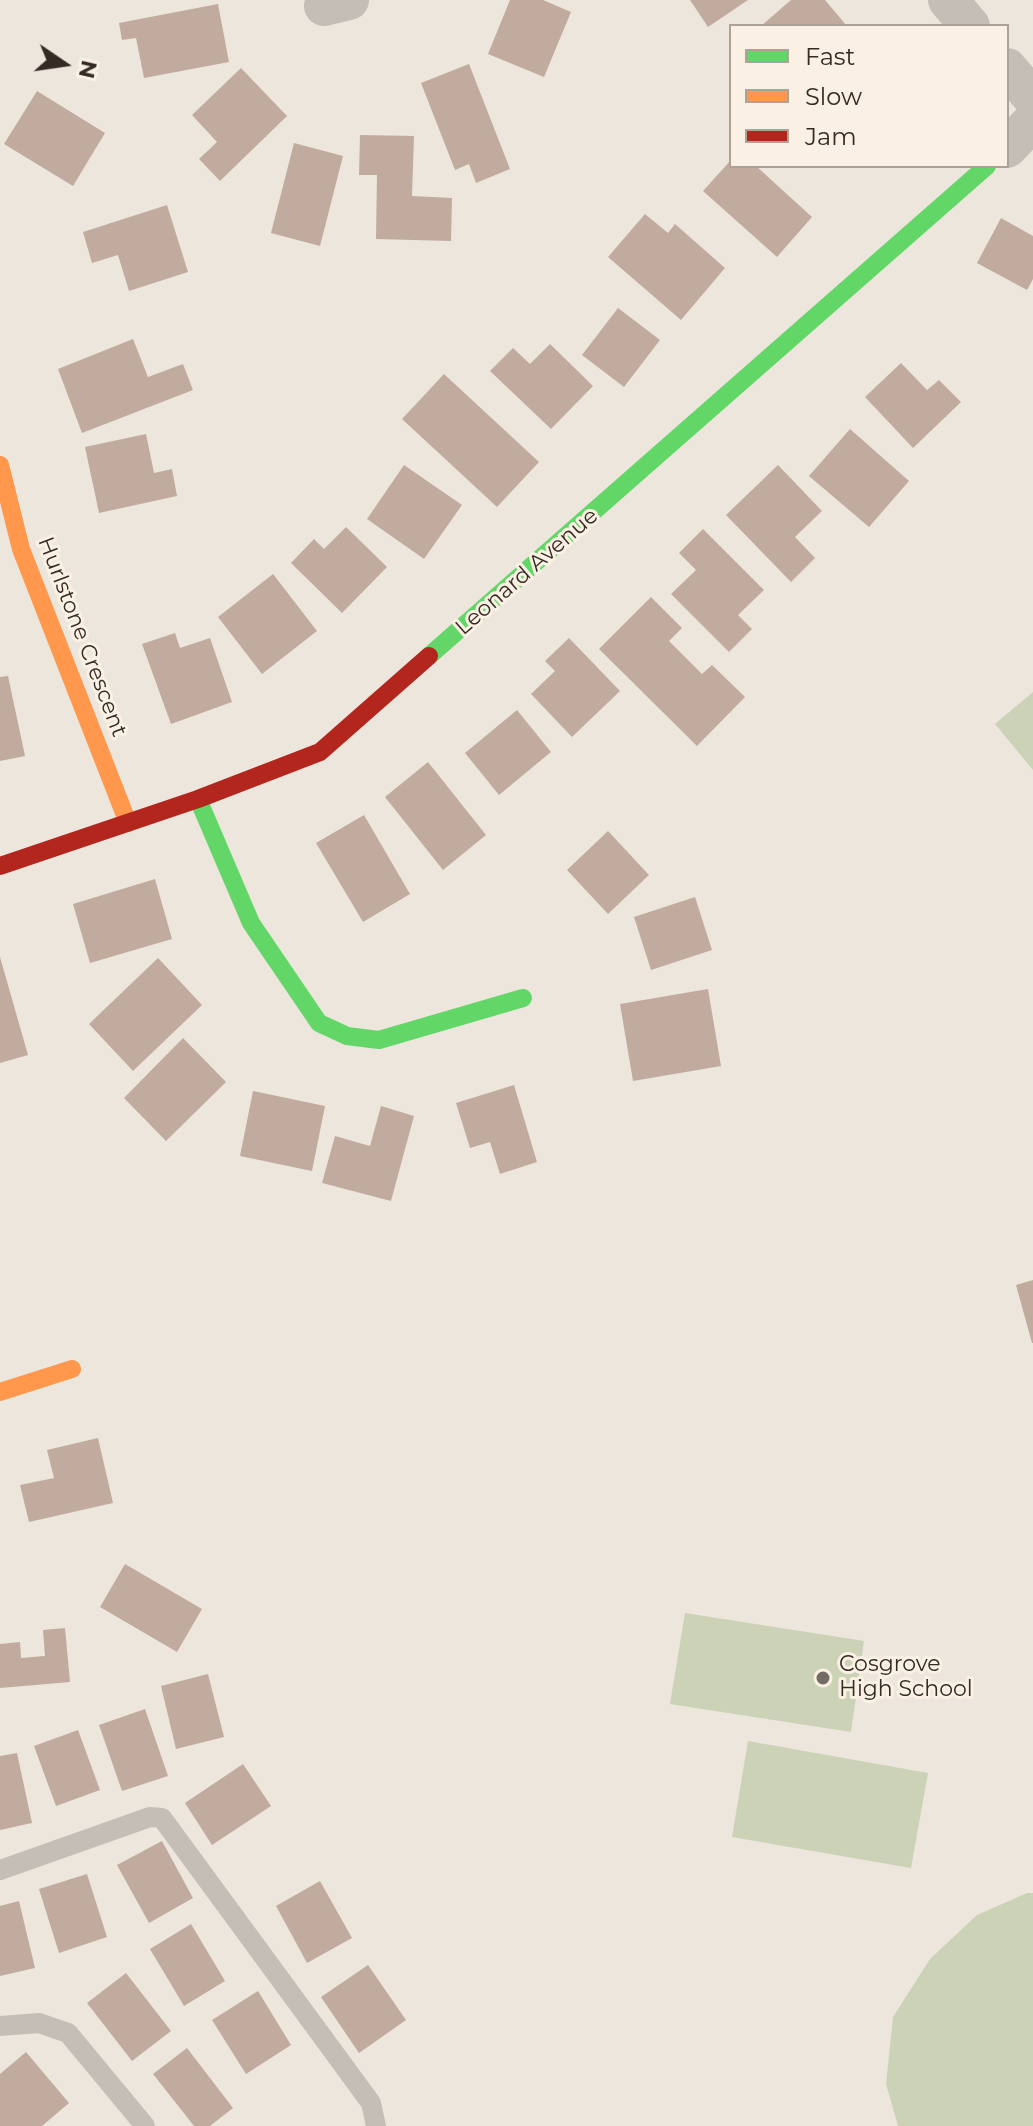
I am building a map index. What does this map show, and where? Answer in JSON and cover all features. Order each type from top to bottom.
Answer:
[{"type":"street","points":[[948,0],[968,24]]},
{"type":"street","points":[[1009,70],[1033,98]]},
{"type":"street","points":[[1009,146],[1033,121]]},
{"type":"street","name":"Leonard Avenue","points":[[0,866],[198,799],[320,752],[985,168]]},
{"type":"street","name":"Hurlstone Crescent","points":[[0,465],[21,549],[128,823]]},
{"type":"street","points":[[198,799],[251,923],[319,1023],[347,1036],[379,1040],[523,998]]},
{"type":"street","points":[[0,1392],[72,1369]]},
{"type":"lane","points":[[0,1870],[150,1817],[162,1818],[371,2103],[376,2126]]},
{"type":"lane","points":[[0,2026],[39,2023],[68,2033],[145,2126]]},
{"type":"green space","points":[[1033,692],[1033,770],[995,724]]},
{"type":"green space","points":[[685,1613],[864,1641],[851,1732],[670,1704]]},
{"type":"green space","points":[[748,1741],[928,1773],[911,1868],[732,1837]]},
{"type":"green space","points":[[1033,1893],[1033,2126],[898,2126],[886,2084],[893,2017],[930,1959],[977,1915]]},
{"type":"building","points":[[510,0],[543,0],[571,12],[544,77],[488,54]]},
{"type":"building","points":[[690,0],[748,0],[708,27]]},
{"type":"building","points":[[791,0],[825,0],[845,24],[763,24]]},
{"type":"building","points":[[218,4],[229,62],[144,78],[136,38],[122,40],[119,23]]},
{"type":"building","points":[[469,64],[510,169],[476,183],[469,164],[455,170],[421,83]]},
{"type":"building","points":[[241,68],[287,116],[220,181],[199,159],[217,142],[192,115]]},
{"type":"building","points":[[37,91],[105,133],[73,186],[4,144]]},
{"type":"building","points":[[360,135],[414,136],[412,196],[452,198],[451,241],[376,239],[377,175],[359,175]]},
{"type":"building","points":[[294,143],[343,156],[320,246],[271,233]]},
{"type":"building","points":[[729,162],[729,168],[758,168],[812,217],[777,257],[703,191]]},
{"type":"building","points":[[167,205],[188,272],[129,291],[118,255],[92,263],[83,232]]},
{"type":"building","points":[[645,214],[668,233],[675,224],[725,268],[681,320],[608,257]]},
{"type":"building","points":[[1001,218],[1033,236],[1033,279],[1027,290],[977,263]]},
{"type":"building","points":[[618,308],[660,340],[624,387],[582,355]]},
{"type":"building","points":[[133,339],[148,377],[183,364],[193,390],[82,433],[58,369]]},
{"type":"building","points":[[550,344],[593,386],[551,429],[490,371],[513,348],[530,364]]},
{"type":"building","points":[[901,363],[927,390],[939,380],[961,402],[913,448],[865,397]]},
{"type":"building","points":[[444,374],[539,462],[497,507],[402,419]]},
{"type":"building","points":[[850,429],[909,481],[869,527],[809,476]]},
{"type":"building","points":[[146,434],[154,473],[172,469],[177,496],[99,513],[85,447]]},
{"type":"building","points":[[404,465],[462,505],[424,559],[367,519]]},
{"type":"building","points":[[778,465],[822,511],[795,537],[815,558],[791,582],[726,515]]},
{"type":"building","points":[[346,527],[387,567],[342,613],[291,563],[314,539],[324,549]]},
{"type":"building","points":[[703,529],[764,590],[738,615],[752,629],[729,652],[671,594],[696,570],[679,553]]},
{"type":"building","points":[[273,574],[317,631],[262,674],[218,617]]},
{"type":"building","points":[[651,597],[682,628],[669,641],[702,674],[712,665],[745,697],[697,746],[599,649]]},
{"type":"building","points":[[175,633],[180,648],[210,638],[232,702],[171,724],[142,644]]},
{"type":"building","points":[[569,638],[620,691],[572,737],[531,694],[555,671],[545,661]]},
{"type":"building","points":[[8,676],[25,756],[0,761],[0,677]]},
{"type":"building","points":[[517,710],[551,752],[499,795],[465,753]]},
{"type":"building","points":[[428,762],[486,835],[443,870],[385,797]]},
{"type":"building","points":[[364,815],[410,894],[363,922],[316,843]]},
{"type":"building","points":[[608,831],[649,875],[608,914],[567,870]]},
{"type":"building","points":[[155,879],[172,939],[90,963],[73,904]]},
{"type":"building","points":[[695,897],[712,950],[651,970],[634,917]]},
{"type":"building","points":[[0,957],[28,1055],[0,1063]]},
{"type":"building","points":[[158,958],[202,1005],[133,1071],[89,1024]]},
{"type":"building","points":[[708,989],[721,1066],[633,1081],[620,1004]]},
{"type":"building","points":[[183,1038],[226,1082],[166,1141],[124,1098]]},
{"type":"building","points":[[514,1085],[537,1162],[500,1174],[490,1142],[470,1148],[456,1103]]},
{"type":"building","points":[[253,1091],[325,1106],[312,1171],[240,1156]]},
{"type":"building","points":[[381,1106],[414,1116],[391,1201],[322,1183],[335,1136],[370,1146]]},
{"type":"building","points":[[1033,1280],[1033,1343],[1032,1343],[1016,1285]]},
{"type":"building","points":[[98,1438],[113,1503],[29,1522],[20,1485],[54,1478],[47,1450]]},
{"type":"building","points":[[125,1564],[202,1609],[177,1652],[100,1607]]},
{"type":"building","points":[[65,1628],[70,1682],[0,1688],[0,1644],[20,1642],[21,1658],[45,1656],[43,1630]]},
{"type":"building","points":[[208,1674],[224,1737],[176,1749],[161,1686]]},
{"type":"building","points":[[145,1709],[168,1776],[122,1791],[99,1725]]},
{"type":"building","points":[[78,1730],[100,1790],[56,1806],[34,1746]]},
{"type":"building","points":[[17,1753],[32,1823],[0,1830],[0,1756]]},
{"type":"building","points":[[243,1764],[271,1806],[212,1845],[185,1803]]},
{"type":"building","points":[[162,1841],[193,1898],[149,1923],[117,1865]]},
{"type":"building","points":[[87,1874],[107,1937],[59,1953],[39,1889]]},
{"type":"building","points":[[320,1881],[352,1938],[307,1963],[276,1906]]},
{"type":"building","points":[[19,1901],[35,1968],[0,1976],[0,1906]]},
{"type":"building","points":[[191,1924],[225,1981],[184,2006],[150,1949]]},
{"type":"building","points":[[368,1965],[406,2020],[359,2053],[321,1997]]},
{"type":"building","points":[[126,1973],[171,2031],[132,2061],[87,2003]]},
{"type":"building","points":[[258,1991],[291,2045],[246,2074],[212,2020]]},
{"type":"building","points":[[187,2048],[233,2108],[210,2126],[194,2126],[153,2074]]},
{"type":"building","points":[[26,2052],[69,2103],[42,2126],[0,2126],[0,2074]]},
{"type":"traffic: fast","points":[[429,656],[985,168]]},
{"type":"traffic: fast","points":[[198,799],[251,923],[319,1023],[347,1036],[379,1040],[523,998]]},
{"type":"traffic: slow","points":[[0,465],[21,549],[128,823]]},
{"type":"traffic: slow","points":[[0,1392],[72,1369]]},
{"type":"traffic: jam","points":[[0,866],[198,799],[320,752],[429,656]]},
{"type":"place","name":"Cosgrove High School","points":[[823,1678]]}]
